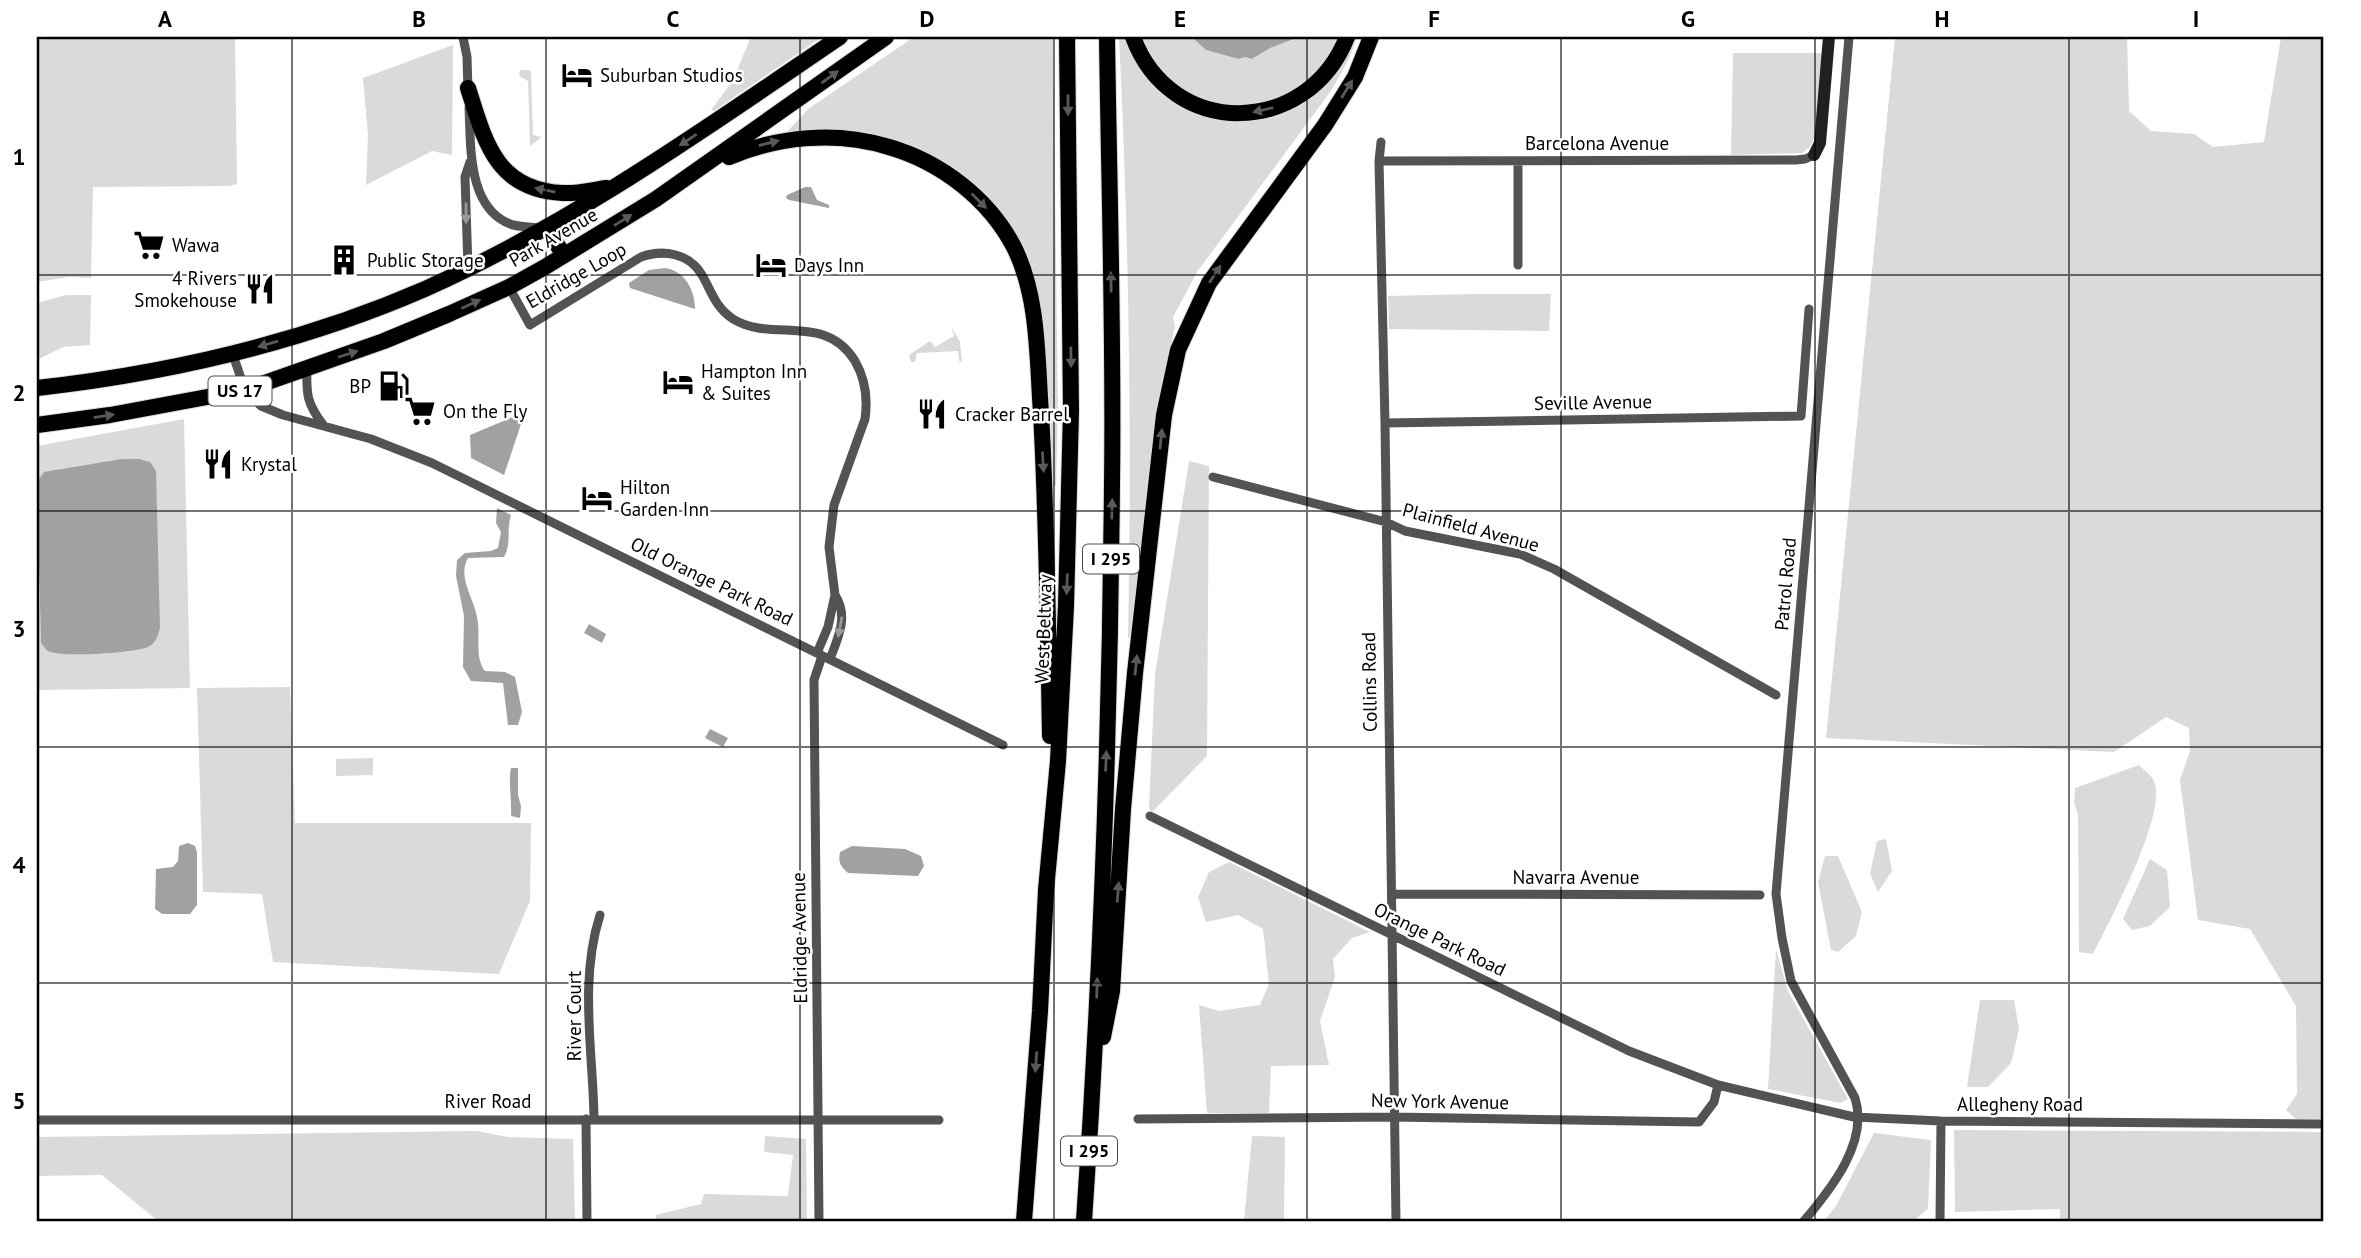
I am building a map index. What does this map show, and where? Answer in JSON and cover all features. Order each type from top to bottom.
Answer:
[{"type":"highway","points":[[793,69],[812,46],[815,37]]},
{"type":"highway","name":"Park Avenue","points":[[37,388],[164,370],[233,355],[379,308],[425,289],[545,228],[654,164],[840,37]]},
{"type":"highway","name":"Park Avenue","points":[[37,425],[110,415],[244,390],[374,345],[509,287],[604,233],[705,166],[886,37]]},
{"type":"highway","name":"West Beltway","points":[[1024,1221],[1065,632],[1072,411],[1067,37]]},
{"type":"highway","name":"I 295","points":[[1084,1221],[1094,1081],[1107,756],[1112,482],[1107,37]]},
{"type":"highway","points":[[1133,37],[1153,74],[1176,94],[1206,108],[1245,114],[1284,104],[1308,90],[1333,65],[1347,37]]},
{"type":"highway","points":[[1094,1081],[1112,991],[1123,809],[1135,673],[1164,415],[1178,350],[1209,284],[1325,125],[1355,77],[1371,37]]},
{"type":"highway","points":[[468,88],[484,139],[495,160],[509,175],[526,186],[545,191],[565,193],[612,188]]},
{"type":"highway","points":[[705,166],[777,141],[816,137],[875,142],[915,156],[968,190],[994,217],[1013,247],[1030,291],[1040,394],[1045,496],[1051,823]]},
{"type":"highway","points":[[545,228],[564,255]]},
{"type":"street","points":[[463,37],[467,57],[471,160],[479,190],[491,209],[502,219],[514,225],[545,228]]},
{"type":"street","points":[[1814,155],[1820,144],[1829,37]]},
{"type":"street","name":"Patrol Road","points":[[1849,37],[1776,894],[1791,981],[1851,1089],[1858,1117]]},
{"type":"street","name":"Collins Road","points":[[1381,142],[1379,162],[1396,1221]]},
{"type":"street","name":"Barcelona Avenue","points":[[1379,162],[1796,160],[1814,155]]},
{"type":"street","points":[[468,267],[465,177],[471,160]]},
{"type":"street","points":[[1518,161],[1518,265]]},
{"type":"street","name":"Eldridge Loop","points":[[509,287],[530,325],[640,257],[659,252],[669,253],[683,258],[696,268],[713,300],[736,321],[755,326],[811,331],[835,340],[847,350],[863,378],[867,404],[865,419],[838,489],[830,528],[830,559],[835,595],[823,656]]},
{"type":"street","name":"Seville Avenue","points":[[1385,422],[1801,416],[1809,309]]},
{"type":"street","points":[[233,355],[244,390]]},
{"type":"street","points":[[307,368],[307,398],[310,409],[324,426]]},
{"type":"street","name":"Old Orange Park Road","points":[[244,390],[261,406],[283,415],[371,439],[432,463],[1003,745]]},
{"type":"street","name":"Plainfield Avenue","points":[[1213,477],[1386,522],[1405,531],[1520,554],[1554,569],[1776,695]]},
{"type":"street","name":"Eldridge Avenue","points":[[819,1221],[814,680],[823,656]]},
{"type":"street","name":"Orange Park Road","points":[[1150,816],[1629,1051],[1718,1085]]},
{"type":"street","name":"Navarra Avenue","points":[[1392,894],[1759,895]]},
{"type":"street","name":"River Court","points":[[587,1221],[590,1118],[588,1020],[592,941],[600,915]]},
{"type":"street","name":"Allegheny Road","points":[[1718,1085],[1858,1117],[1941,1121],[2324,1124]]},
{"type":"street","name":"New York Avenue","points":[[1138,1119],[1394,1117],[1699,1122],[1714,1102],[1718,1085]]},
{"type":"street","points":[[1804,1221],[1821,1201],[1852,1149],[1858,1117]]},
{"type":"street","name":"River Road","points":[[37,1120],[939,1120]]},
{"type":"street","points":[[1940,1221],[1941,1121]]},
{"type":"shaded area","points":[[60,37],[235,37],[237,184],[93,187],[91,278],[69,277],[37,282],[37,40]]},
{"type":"shaded area","points":[[751,37],[822,37],[714,111],[711,110],[732,82]]},
{"type":"shaded area","points":[[914,37],[1053,37],[1058,410],[1056,486],[1048,485],[1022,253],[931,159],[786,133],[808,109]]},
{"type":"shaded area","points":[[1119,37],[1129,37],[1187,107],[1282,110],[1352,37],[1357,37],[1349,59],[1331,91],[1197,272],[1173,317],[1175,326],[1155,443],[1132,638],[1128,638],[1129,337]]},
{"type":"shaded area","points":[[1142,37],[1192,37],[1233,57],[1252,59],[1270,48],[1299,37],[1342,37],[1323,66],[1298,90],[1263,102],[1233,105],[1202,99],[1175,85],[1157,65]]},
{"type":"shaded area","points":[[1192,37],[1299,37],[1270,48],[1252,59],[1239,59],[1206,50]]},
{"type":"shaded area","points":[[1895,37],[2127,37],[2129,111],[2151,131],[2194,134],[2213,147],[2264,142],[2281,37],[2324,37],[2324,1119],[2296,1119],[2286,1110],[2297,1094],[2296,1006],[2250,929],[2198,920],[2180,780],[2190,751],[2189,728],[2166,717],[2114,752],[1826,738]]},
{"type":"shaded area","points":[[453,45],[452,155],[432,151],[366,185],[368,135],[363,78]]},
{"type":"shaded area","points":[[1733,53],[1823,53],[1816,134],[1810,147],[1802,153],[1731,155]]},
{"type":"shaded area","points":[[520,70],[531,72],[533,135],[542,137],[530,146],[528,81],[519,76]]},
{"type":"shaded area","points":[[805,187],[811,187],[817,200],[829,205],[829,208],[786,198]]},
{"type":"shaded area","points":[[665,268],[678,273],[688,282],[695,309],[630,288],[629,283],[649,270]]},
{"type":"shaded area","points":[[1551,294],[1549,331],[1389,329],[1388,296]]},
{"type":"shaded area","points":[[66,295],[91,295],[90,345],[63,347],[37,360],[37,303]]},
{"type":"shaded area","points":[[951,326],[960,342],[962,362],[959,361],[958,351],[917,353],[915,362],[911,362],[909,355],[930,341],[935,347],[954,336]]},
{"type":"shaded area","points":[[525,412],[504,475],[471,458],[470,435]]},
{"type":"shaded area","points":[[184,419],[190,688],[37,690],[37,535],[41,643],[37,446]]},
{"type":"shaded area","points":[[122,459],[150,462],[156,471],[158,635],[150,646],[131,651],[82,654],[48,651],[41,643],[37,482],[44,472]]},
{"type":"shaded area","points":[[1189,461],[1209,466],[1207,756],[1152,812],[1149,808],[1155,674]]},
{"type":"shaded area","points":[[497,508],[511,515],[508,547],[504,557],[468,558],[464,573],[477,617],[482,666],[485,671],[505,672],[515,677],[522,712],[518,725],[508,725],[503,683],[471,681],[463,667],[464,616],[456,576],[457,560],[465,553],[498,548],[501,532],[496,523]]},
{"type":"shaded area","points":[[589,624],[606,634],[602,643],[584,633]]},
{"type":"shaded area","points":[[290,687],[295,823],[531,823],[530,901],[499,974],[273,962],[262,894],[203,892],[197,688]]},
{"type":"shaded area","points":[[710,729],[728,738],[723,747],[705,738]]},
{"type":"shaded area","points":[[373,758],[373,775],[336,776],[336,759]]},
{"type":"shaded area","points":[[2139,765],[2154,781],[2156,796],[2153,817],[2135,867],[2093,954],[2079,952],[2078,814],[2074,803],[2075,788]]},
{"type":"shaded area","points":[[511,768],[518,768],[520,818],[511,816]]},
{"type":"shaded area","points":[[1886,839],[1892,871],[1878,892],[1870,874],[1877,841]]},
{"type":"shaded area","points":[[188,843],[195,846],[197,852],[197,905],[190,914],[162,914],[155,909],[156,869],[173,867],[178,861],[179,846]]},
{"type":"shaded area","points":[[852,846],[905,849],[921,856],[924,866],[918,876],[848,873],[840,864],[839,855]]},
{"type":"shaded area","points":[[1825,856],[1838,856],[1862,912],[1856,936],[1838,952],[1831,950],[1818,882]]},
{"type":"shaded area","points":[[2150,859],[2167,870],[2170,907],[2150,926],[2132,930],[2123,919]]},
{"type":"shaded area","points":[[1229,862],[1370,932],[1352,938],[1333,959],[1335,977],[1320,1021],[1329,1065],[1271,1066],[1269,1113],[1207,1113],[1199,1005],[1219,1011],[1260,1005],[1269,984],[1263,929],[1238,915],[1206,922],[1198,897],[1209,872]]},
{"type":"shaded area","points":[[1776,949],[1788,991],[1848,1099],[1841,1103],[1768,1089]]},
{"type":"shaded area","points":[[1980,1000],[2014,1000],[2019,1029],[2011,1063],[1988,1087],[1967,1087]]},
{"type":"shaded area","points":[[1954,1130],[2324,1132],[2324,1221],[2060,1221],[2060,1209],[1955,1212]]},
{"type":"shaded area","points":[[477,1131],[508,1137],[573,1139],[575,1221],[158,1221],[102,1175],[37,1176],[37,1137]]},
{"type":"shaded area","points":[[1874,1133],[1931,1140],[1928,1209],[1913,1221],[1824,1221],[1836,1206]]},
{"type":"shaded area","points":[[765,1136],[806,1139],[807,1221],[656,1221],[656,1215],[701,1204],[704,1194],[788,1196],[793,1155],[764,1152]]},
{"type":"shaded area","points":[[1252,1136],[1285,1137],[1284,1221],[1244,1221]]},
{"type":"place","name":"Suburban Studios","points":[[577,75]]},
{"type":"place","name":"Wawa","points":[[149,245]]},
{"type":"place","name":"Public Storage","points":[[344,260]]},
{"type":"place","name":"Days Inn","points":[[771,265]]},
{"type":"place","name":"4 Rivers Smokehouse","points":[[260,289]]},
{"type":"place","name":"Hampton Inn & Suites","points":[[678,382]]},
{"type":"place","name":"BP","points":[[394,386]]},
{"type":"place","name":"On the Fly","points":[[420,411]]},
{"type":"place","name":"Cracker Barrel","points":[[932,414]]},
{"type":"place","name":"Krystal","points":[[218,464]]},
{"type":"place","name":"Hilton Garden Inn","points":[[597,498]]}]
